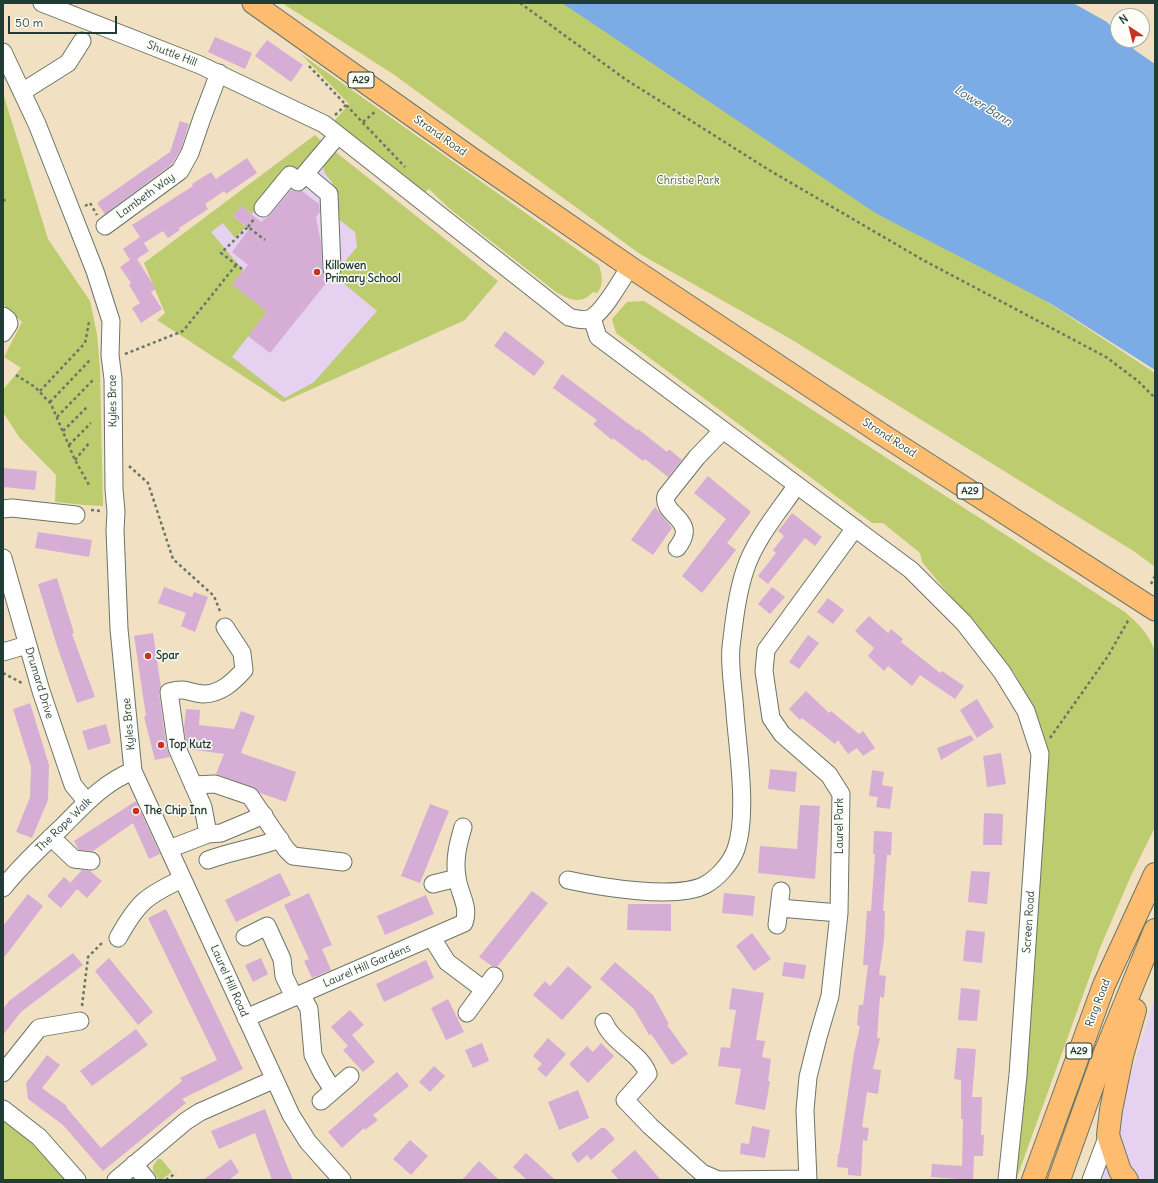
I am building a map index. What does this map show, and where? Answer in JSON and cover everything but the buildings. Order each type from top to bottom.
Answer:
[{"type":"highway","name":"Ring Road","points":[[1033,1180],[1104,985],[1155,874]]},
{"type":"highway","points":[[1127,1180],[1120,1171],[1108,1135],[1111,1110],[1122,1056],[1146,973],[1154,932]]},
{"type":"highway","name":"A29","points":[[1059,1180],[1100,1065],[1154,932]]},
{"type":"main road","name":"Strand Road","points":[[253,3],[470,157],[630,267],[1153,611]]},
{"type":"street","name":"Shuttle Hill","points":[[42,3],[219,73],[324,124],[338,135]]},
{"type":"street","points":[[22,92],[68,63],[82,41]]},
{"type":"street","name":"Kyles Brae","points":[[3,52],[22,92],[63,189],[95,271],[111,321],[110,355],[113,379],[114,489],[119,629],[133,771]]},
{"type":"street","name":"Lambeth Way","points":[[104,226],[180,171],[190,153],[219,73]]},
{"type":"street","points":[[263,208],[290,175],[298,182],[338,135],[569,317],[579,320],[592,318],[602,308],[630,267]]},
{"type":"street","points":[[304,174],[329,194],[332,269]]},
{"type":"street","points":[[3,316],[9,324],[3,333]]},
{"type":"street","points":[[592,318],[598,337],[855,528]]},
{"type":"street","points":[[677,548],[682,542],[684,524],[667,506],[665,502],[666,496],[697,457],[723,430]]},
{"type":"street","points":[[568,880],[607,889],[674,892],[705,885],[724,870],[736,850],[741,822],[740,778],[731,649],[737,606],[745,569],[758,543],[797,485]]},
{"type":"street","points":[[3,509],[12,508],[76,515]]},
{"type":"street","name":"Screen Road","points":[[855,528],[911,570],[964,623],[1002,672],[1026,712],[1040,754],[1018,1075],[1007,1180]]},
{"type":"street","name":"Laurel Park","points":[[604,1022],[608,1032],[644,1064],[648,1074],[626,1100],[650,1126],[702,1173],[718,1180],[808,1180],[805,1110],[808,1077],[830,996],[839,913],[841,794],[829,775],[782,734],[771,718],[764,671],[766,650],[855,528]]},
{"type":"street","name":"Drumard Drive","points":[[3,558],[27,646],[72,785],[87,802]]},
{"type":"street","points":[[208,834],[203,807],[177,748],[169,692],[182,689],[203,694],[232,684],[244,670],[242,653],[225,627]]},
{"type":"street","points":[[3,652],[27,646]]},
{"type":"street","name":"The Rope Walk","points":[[3,888],[14,874],[87,802],[117,777],[133,771]]},
{"type":"street","name":"Laurel Hill Road","points":[[133,771],[182,879],[205,924],[273,1080],[291,1115],[308,1142],[342,1180]]},
{"type":"street","points":[[193,785],[215,784],[250,796],[293,856],[343,862]]},
{"type":"street","points":[[169,849],[208,834],[221,833],[264,816]]},
{"type":"street","name":"Laurel Hill Gardens","points":[[246,1018],[464,923],[467,914],[457,878],[456,849],[463,827]]},
{"type":"street","points":[[51,837],[74,859],[91,861]]},
{"type":"street","points":[[208,860],[233,851],[255,848],[280,839]]},
{"type":"street","points":[[433,884],[457,878]]},
{"type":"street","points":[[118,938],[130,917],[145,899],[156,891],[182,879]]},
{"type":"street","points":[[777,925],[781,891]]},
{"type":"street","points":[[779,908],[839,913]]},
{"type":"street","points":[[245,937],[267,926],[282,959],[284,976],[309,1009],[313,1055],[322,1073],[327,1095],[350,1076]]},
{"type":"street","points":[[432,938],[447,962],[484,989]]},
{"type":"street","points":[[467,1013],[494,976]]},
{"type":"street","points":[[3,1073],[39,1028],[80,1021]]},
{"type":"street","points":[[116,1180],[186,1121],[200,1112],[273,1080]]},
{"type":"street","points":[[3,1109],[39,1137],[77,1180]]},
{"type":"street","points":[[1094,1172],[1108,1135]]},
{"type":"street","points":[[134,1164],[147,1180]]},
{"type":"path","points":[[520,3],[625,79],[763,166],[923,260],[1106,357],[1138,381],[1155,398]]},
{"type":"path","points":[[304,61],[410,172]]},
{"type":"path","points":[[3,199],[7,203]]},
{"type":"path","points":[[242,269],[221,253],[248,227],[265,240]]},
{"type":"path","points":[[127,354],[183,331],[236,265]]},
{"type":"path","points":[[40,391],[86,343],[90,322]]},
{"type":"path","points":[[50,402],[90,360]]},
{"type":"path","points":[[16,375],[40,391],[50,402],[75,460],[90,485]]},
{"type":"path","points":[[57,417],[93,380]]},
{"type":"path","points":[[63,431],[87,407]]},
{"type":"path","points":[[69,444],[91,423]]},
{"type":"path","points":[[75,460],[90,442]]},
{"type":"path","points":[[127,464],[148,482],[173,559],[214,596],[225,627]]},
{"type":"path","points":[[1151,584],[1155,576]]},
{"type":"path","points":[[1040,754],[1108,656],[1129,620]]},
{"type":"path","points":[[80,1021],[88,957],[106,939],[118,938]]},
{"type":"path","points":[[166,1180],[176,1172]]},
{"type":"shaded area","name":"Killowen Primary School","points":[[315,135],[498,281],[465,320],[283,402],[157,320],[165,313],[144,263]]},
{"type":"shaded area","points":[[1155,995],[1155,1180],[1098,1180],[1121,1107]]},
{"type":"green space","name":"Christie Park","points":[[282,3],[611,3],[1055,307],[1155,373],[1155,567],[1135,552],[789,338],[640,254],[393,74]]},
{"type":"green space","points":[[301,54],[599,265],[602,280],[601,286],[597,293],[593,292],[584,299],[575,300],[556,292],[450,209],[429,189],[423,194],[334,121],[349,104]]},
{"type":"green space","points":[[3,93],[48,239],[90,301],[97,334],[100,369],[103,506],[55,502],[56,475],[19,437],[3,412],[3,390],[21,368],[4,357],[22,322],[3,304]]},
{"type":"green space","points":[[315,135],[321,141],[298,170],[286,170],[252,214],[241,206],[233,216],[246,227],[235,238],[223,223],[211,232],[243,270],[233,284],[267,312],[232,357],[285,398],[314,382],[377,311],[337,278],[337,271],[357,247],[355,232],[336,217],[332,182],[324,172],[323,164],[333,150],[498,281],[465,320],[283,402],[157,320],[165,313],[144,263]]},
{"type":"green space","points":[[644,301],[1125,612],[1143,630],[1153,646],[1155,652],[1155,827],[1130,878],[1100,948],[1016,1180],[1011,1180],[1017,1134],[1021,1131],[1023,1117],[1020,1112],[1046,751],[1042,733],[1030,702],[1015,674],[922,562],[920,553],[883,523],[872,523],[616,333],[612,319],[627,302]]},
{"type":"green space","points":[[3,1117],[19,1130],[67,1180],[3,1180]]},
{"type":"green space","points":[[158,1159],[161,1159],[172,1172],[161,1180],[159,1180],[153,1171],[153,1166]]},
{"type":"water","name":"Lower Bann","points":[[562,3],[1073,3],[1107,22],[1110,25],[1110,48],[1133,48],[1155,64],[1155,370],[1048,302],[877,214]]},
{"type":"place","name":"Killowen Primary School","points":[[317,272]]},
{"type":"place","name":"Spar","points":[[148,656]]},
{"type":"place","name":"Top Kutz","points":[[161,745]]},
{"type":"place","name":"The Chip Inn","points":[[136,811]]}]
